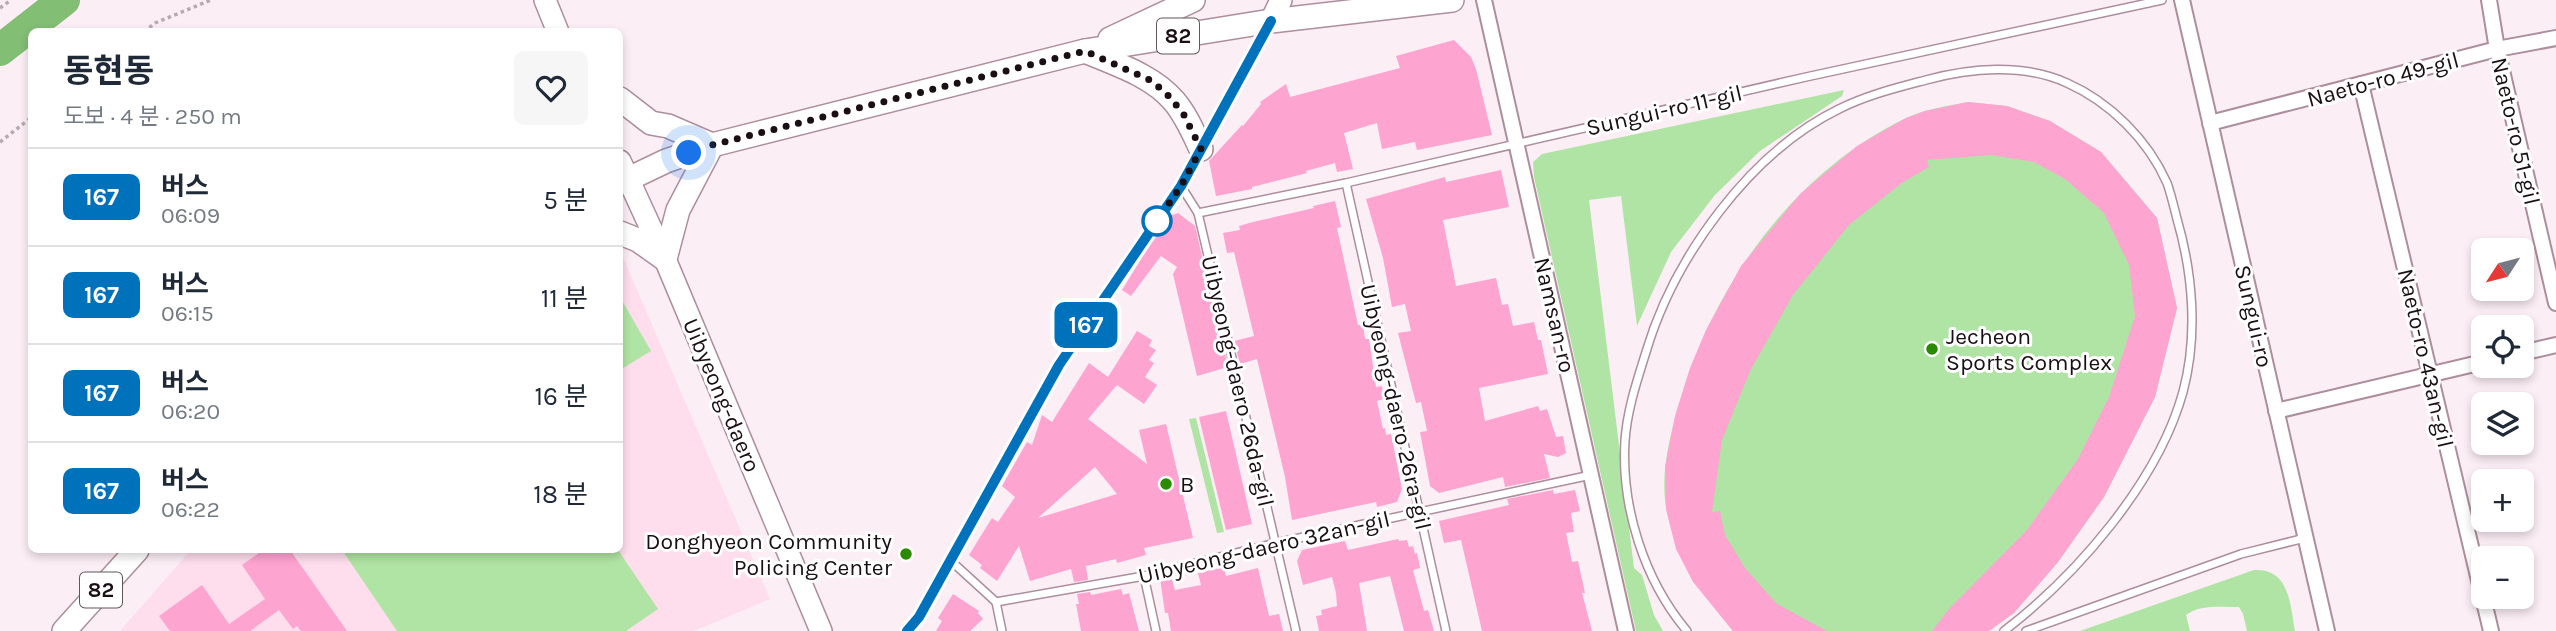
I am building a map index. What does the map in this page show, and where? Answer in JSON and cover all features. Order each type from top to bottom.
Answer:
[{"type":"main road","points":[[1085,51],[1194,0]]},
{"type":"main road","name":"82","points":[[623,174],[712,145],[1085,51],[1271,21],[1451,0]]},
{"type":"main road","points":[[1085,51],[1150,80],[1166,93],[1183,113],[1201,149]]},
{"type":"main road","points":[[623,101],[651,123],[668,126],[712,145],[678,210],[665,259],[638,240],[623,234]]},
{"type":"main road","name":"82","points":[[64,631],[134,553]]},
{"type":"street","points":[[545,0],[556,28]]},
{"type":"street","points":[[1271,21],[1281,0]]},
{"type":"street","name":"Namsan-ro","points":[[1484,0],[1626,631]]},
{"type":"street","name":"Sungui-ro","points":[[2182,0],[2327,631]]},
{"type":"street","name":"Naeto-ro 51-gil","points":[[2489,0],[2497,49],[2556,303]]},
{"type":"street","name":"Naeto-ro 49-gil","points":[[2210,123],[2497,49],[2556,38]]},
{"type":"street","name":"Naeto-ro 43an-gil","points":[[2361,85],[2491,631]]},
{"type":"street","name":"Uibyeong-daero","points":[[623,176],[665,259],[821,631]]},
{"type":"street","points":[[2534,350],[2556,345]]},
{"type":"street","points":[[2276,411],[2471,365]]},
{"type":"lane","name":"Sungui-ro 11-gil","points":[[1198,213],[1346,183],[2162,0]]},
{"type":"lane","points":[[907,631],[919,617],[1059,365],[1181,186],[1271,21]]},
{"type":"lane","points":[[1687,631],[1663,597],[1647,567],[1636,535],[1628,494],[1625,442],[1631,400],[1650,338],[1669,294],[1694,248],[1740,187],[1803,131],[1835,110],[1866,96],[1948,74],[1991,70],[2045,75],[2069,83],[2108,108],[2129,128],[2149,153],[2167,184],[2180,228],[2192,296],[2191,340],[2184,390],[2168,432],[2144,475],[2116,518],[2081,561],[2044,598],[2004,631]]},
{"type":"lane","name":"Uibyeong-daero 26ra-gil","points":[[1346,183],[1446,631]]},
{"type":"lane","points":[[1181,186],[1198,213]]},
{"type":"lane","name":"Uibyeong-daero 26da-gil","points":[[1198,213],[1296,631]]},
{"type":"lane","name":"Uibyeong-daero 32an-gil","points":[[996,602],[1144,576],[1276,544],[1591,475]]},
{"type":"lane","points":[[2026,631],[2241,554],[2305,538]]},
{"type":"lane","points":[[950,560],[996,602],[1002,631]]},
{"type":"lane","points":[[1144,576],[1156,631]]},
{"type":"path","points":[[0,8],[11,0]]},
{"type":"path","points":[[149,28],[211,0]]},
{"type":"path","points":[[0,142],[28,120]]},
{"type":"shaded area","points":[[623,257],[770,599],[694,631],[120,631],[188,553],[623,553]]},
{"type":"green space","points":[[1844,90],[1842,96],[1760,151],[1715,195],[1671,252],[1637,326],[1621,196],[1589,200],[1634,568],[1642,575],[1654,615],[1663,631],[1636,631],[1534,177],[1533,162],[1542,154]]},
{"type":"green space","name":"Jecheon Sports Complex","points":[[1968,102],[2007,106],[2050,121],[2101,152],[2157,218],[2177,308],[2155,397],[2104,497],[2058,562],[2014,613],[1989,631],[1733,631],[1684,562],[1677,547],[1665,498],[1669,442],[1695,357],[1737,274],[1794,200],[1828,169],[1866,141],[1906,118],[1928,110]]},
{"type":"green space","points":[[623,302],[651,351],[623,368]]},
{"type":"green space","points":[[1196,418],[1224,532],[1217,533],[1189,419]]},
{"type":"green space","points":[[344,553],[620,553],[658,609],[626,631],[397,631]]},
{"type":"green space","points":[[2254,570],[2275,575],[2281,582],[2289,600],[2295,631],[2247,631],[2239,607],[2218,607],[2198,609],[2186,615],[2190,631],[2080,631]]},
{"type":"building","points":[[1454,40],[1471,57],[1476,69],[1492,135],[1417,150],[1415,142],[1382,149],[1377,123],[1344,133],[1353,169],[1337,172],[1335,163],[1252,189],[1216,196],[1209,161],[1243,126],[1260,102],[1286,84],[1290,97],[1400,68],[1396,56]]},
{"type":"building","points":[[1968,102],[2007,106],[2050,121],[2101,152],[2157,218],[2177,308],[2155,397],[2104,497],[2058,562],[2014,613],[1989,631],[1932,631],[1949,609],[2027,530],[2078,459],[2109,397],[2135,316],[2129,265],[2104,213],[2065,179],[2034,162],[1991,155],[1927,160],[1929,167],[1902,183],[1849,225],[1793,295],[1750,371],[1722,440],[1712,512],[1720,511],[1725,535],[1745,568],[1777,604],[1827,631],[1733,631],[1693,582],[1676,549],[1666,509],[1665,467],[1675,416],[1690,368],[1706,330],[1741,266],[1800,194],[1857,146],[1906,118]]},
{"type":"building","points":[[1501,170],[1509,207],[1443,220],[1456,286],[1496,278],[1502,305],[1508,304],[1513,326],[1534,322],[1548,374],[1479,388],[1485,421],[1538,406],[1540,411],[1547,409],[1556,437],[1563,436],[1566,453],[1558,457],[1544,454],[1550,478],[1505,487],[1503,477],[1439,493],[1430,486],[1420,432],[1427,431],[1421,402],[1416,403],[1398,333],[1411,331],[1405,304],[1392,307],[1383,258],[1366,199],[1445,177],[1446,182]]},
{"type":"building","points":[[1335,201],[1341,227],[1337,228],[1358,325],[1363,325],[1365,339],[1369,339],[1376,387],[1382,386],[1384,399],[1377,401],[1383,429],[1385,428],[1386,435],[1391,434],[1402,489],[1397,502],[1377,507],[1376,502],[1292,520],[1285,477],[1257,359],[1240,364],[1234,341],[1254,336],[1234,252],[1227,253],[1223,233],[1240,230],[1239,226],[1253,222]]},
{"type":"building","points":[[1178,213],[1195,226],[1228,367],[1197,376],[1173,274],[1177,267],[1161,256],[1131,296],[1122,290],[1167,217]]},
{"type":"building","points":[[1137,331],[1152,340],[1149,346],[1156,350],[1149,360],[1154,363],[1145,377],[1157,385],[1144,404],[1117,385],[1088,419],[1147,464],[1139,430],[1166,424],[1193,538],[1144,548],[1146,555],[1117,563],[1116,559],[1086,566],[1088,580],[1074,582],[1071,569],[1030,581],[1019,546],[997,581],[969,555],[992,518],[998,522],[1015,497],[1002,486],[1027,442],[1032,445],[1042,415],[1052,422],[1089,363],[1108,377]],"holes":[[[1095,467],[1117,494],[1038,518]]]},
{"type":"building","points":[[1226,411],[1252,524],[1226,530],[1199,417]]},
{"type":"building","points":[[1553,490],[1554,494],[1575,490],[1580,511],[1571,513],[1574,532],[1566,533],[1572,562],[1578,561],[1585,593],[1582,593],[1592,631],[1482,631],[1461,540],[1444,543],[1439,521],[1509,505],[1507,499]]},
{"type":"building","points":[[1398,539],[1407,540],[1409,547],[1413,546],[1415,554],[1417,553],[1420,568],[1413,570],[1424,611],[1428,610],[1434,631],[1404,631],[1390,576],[1359,583],[1367,631],[1319,631],[1316,616],[1322,615],[1321,610],[1337,606],[1336,593],[1332,577],[1303,585],[1297,561],[1302,550],[1345,541],[1348,550]]},
{"type":"building","points":[[259,553],[292,553],[347,631],[301,631],[297,626],[293,629],[279,610],[250,631],[170,631],[159,616],[202,585],[229,624],[265,599],[242,565]]},
{"type":"building","points":[[1224,567],[1226,576],[1258,568],[1269,616],[1279,614],[1283,631],[1171,631],[1168,613],[1165,613],[1160,578],[1171,576],[1175,590],[1201,585],[1198,573]]},
{"type":"building","points":[[1121,589],[1123,595],[1129,593],[1139,631],[1081,631],[1077,594],[1090,592],[1091,595]]},
{"type":"building","points":[[953,594],[979,611],[983,619],[970,631],[936,631],[942,621],[938,618]]},
{"type":"waterway","points":[[28,28],[64,0]]},
{"type":"waterway","points":[[0,50],[28,28]]},
{"type":"bus line","name":"167","points":[[907,631],[919,617],[1059,365],[1181,186],[1271,21]]},
{"type":"place","name":"Jecheon Sports Complex","points":[[1932,349]]},
{"type":"place","name":"B","points":[[1166,484]]},
{"type":"place","name":"Donghyeon Community Policing Center","points":[[906,554]]},
{"type":"route","points":[[689,153],[1085,51],[1150,80],[1166,93],[1183,113],[1201,149],[1181,186],[1150,231],[1157,221]]}]
